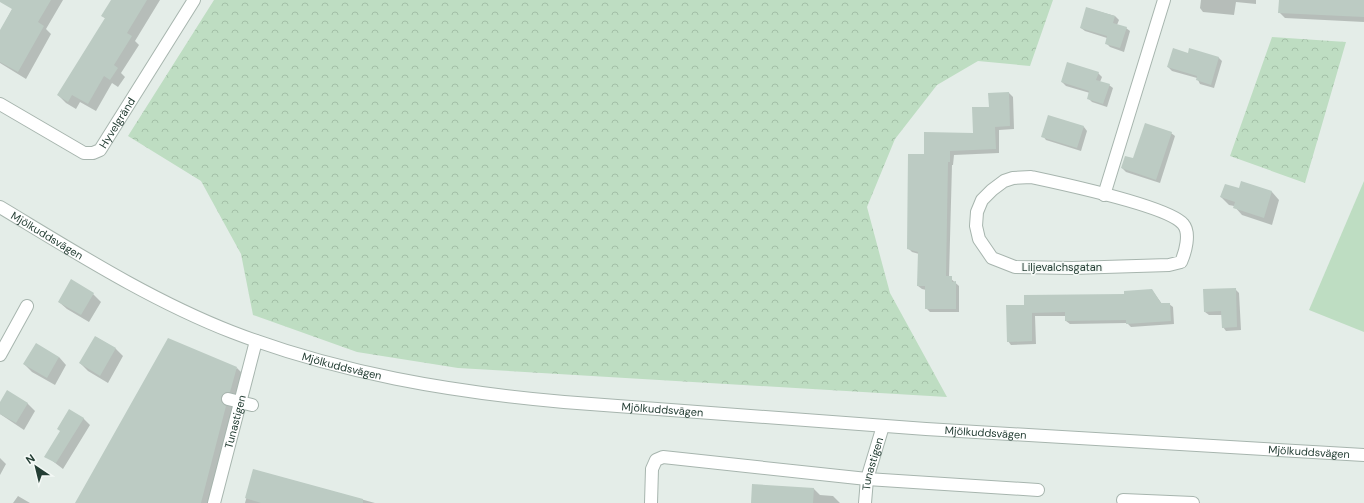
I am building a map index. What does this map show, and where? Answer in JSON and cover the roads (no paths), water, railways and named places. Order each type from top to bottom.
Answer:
[{"type":"street","name":"Hyvelgränd","points":[[0,104],[84,153],[94,153],[100,150],[194,0]]},
{"type":"street","points":[[1104,195],[1164,0]]},
{"type":"street","name":"Liljevalchsgatan","points":[[1031,177],[1104,195],[1168,214],[1184,225],[1186,244],[1181,262],[1169,265],[1072,268],[1015,267],[992,258],[979,239],[976,226],[977,212],[982,200],[1004,181],[1013,178],[1031,177]]},
{"type":"street","name":"Mjölkuddsvägen","points":[[0,207],[101,267],[162,301],[231,332],[310,358],[390,378],[510,397],[883,426],[1364,455]]},
{"type":"street","points":[[0,355],[27,306]]},
{"type":"street","name":"Tunastigen","points":[[214,503],[246,404],[256,341]]},
{"type":"street","points":[[228,400],[246,404]]},
{"type":"street","name":"Tunastigen","points":[[865,503],[867,479],[883,426]]},
{"type":"street","points":[[651,503],[652,469],[656,460],[663,457],[867,479],[1038,490]]},
{"type":"street","points":[[1123,500],[1193,503]]}]
